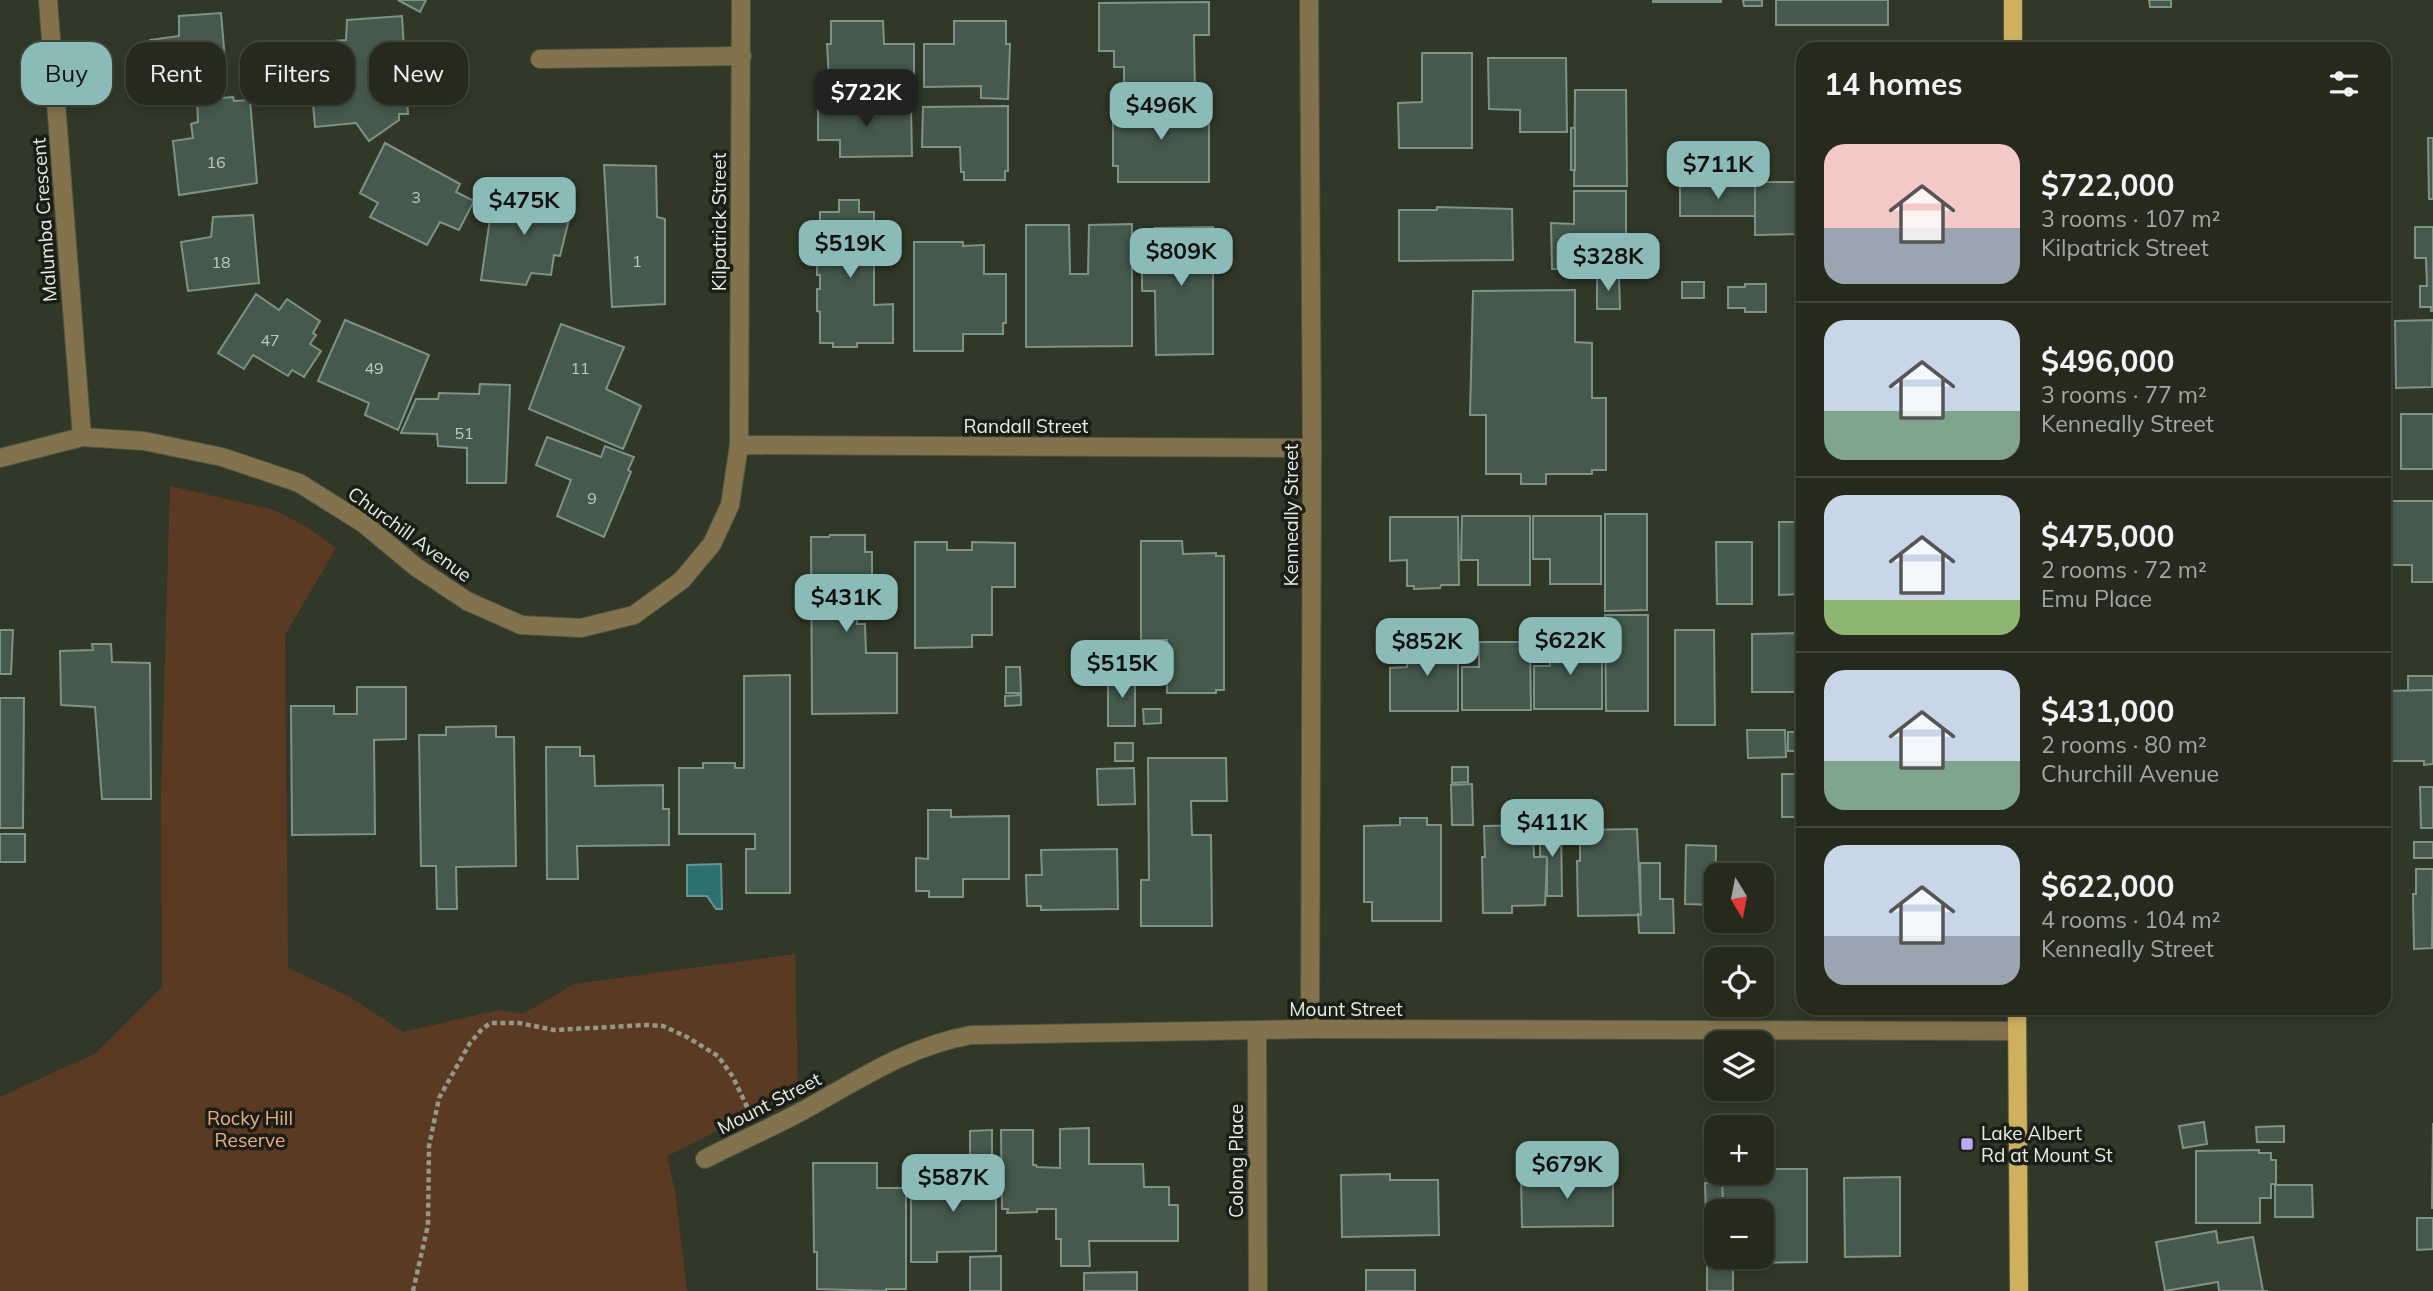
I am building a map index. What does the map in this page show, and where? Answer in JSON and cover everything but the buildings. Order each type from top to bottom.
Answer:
[{"type":"main road","points":[[2013,0],[2013,42]]},
{"type":"main road","points":[[2017,1015],[2019,1291]]},
{"type":"street","name":"Malumba Crescent","points":[[48,0],[82,437]]},
{"type":"street","name":"Kilpatrick Street","points":[[739,445],[741,0]]},
{"type":"street","name":"Kenneally Street","points":[[1309,0],[1312,448],[1310,1030]]},
{"type":"street","points":[[540,59],[742,56]]},
{"type":"street","name":"Churchill Avenue","points":[[0,458],[82,437],[144,441],[222,457],[299,483],[363,523],[415,567],[467,601],[521,625],[581,628],[634,615],[682,580],[712,544],[730,505],[739,445]]},
{"type":"street","name":"Randall Street","points":[[739,445],[1312,448]]},
{"type":"street","name":"Mount Street","points":[[705,1159],[901,1057],[929,1044],[971,1035],[1310,1030],[2017,1031]]},
{"type":"street","name":"Colong Place","points":[[1257,1031],[1258,1291]]},
{"type":"path","points":[[413,1291],[428,1225],[429,1146],[439,1098],[470,1043],[482,1028],[491,1023],[519,1023],[554,1030],[663,1026],[718,1056],[733,1077],[758,1132]]},
{"type":"green space","name":"Rocky Hill Reserve","points":[[170,486],[274,510],[307,527],[336,548],[285,635],[288,968],[350,997],[403,1032],[499,1010],[523,1014],[574,984],[795,954],[798,1091],[667,1156],[675,1191],[687,1291],[0,1291],[0,1097],[96,1053],[162,987],[161,794]]},
{"type":"water","points":[[721,864],[722,909],[716,909],[707,896],[687,896],[687,865]]},
{"type":"place","name":"Lake Albert Rd at Mount St","points":[[1967,1144]]}]
